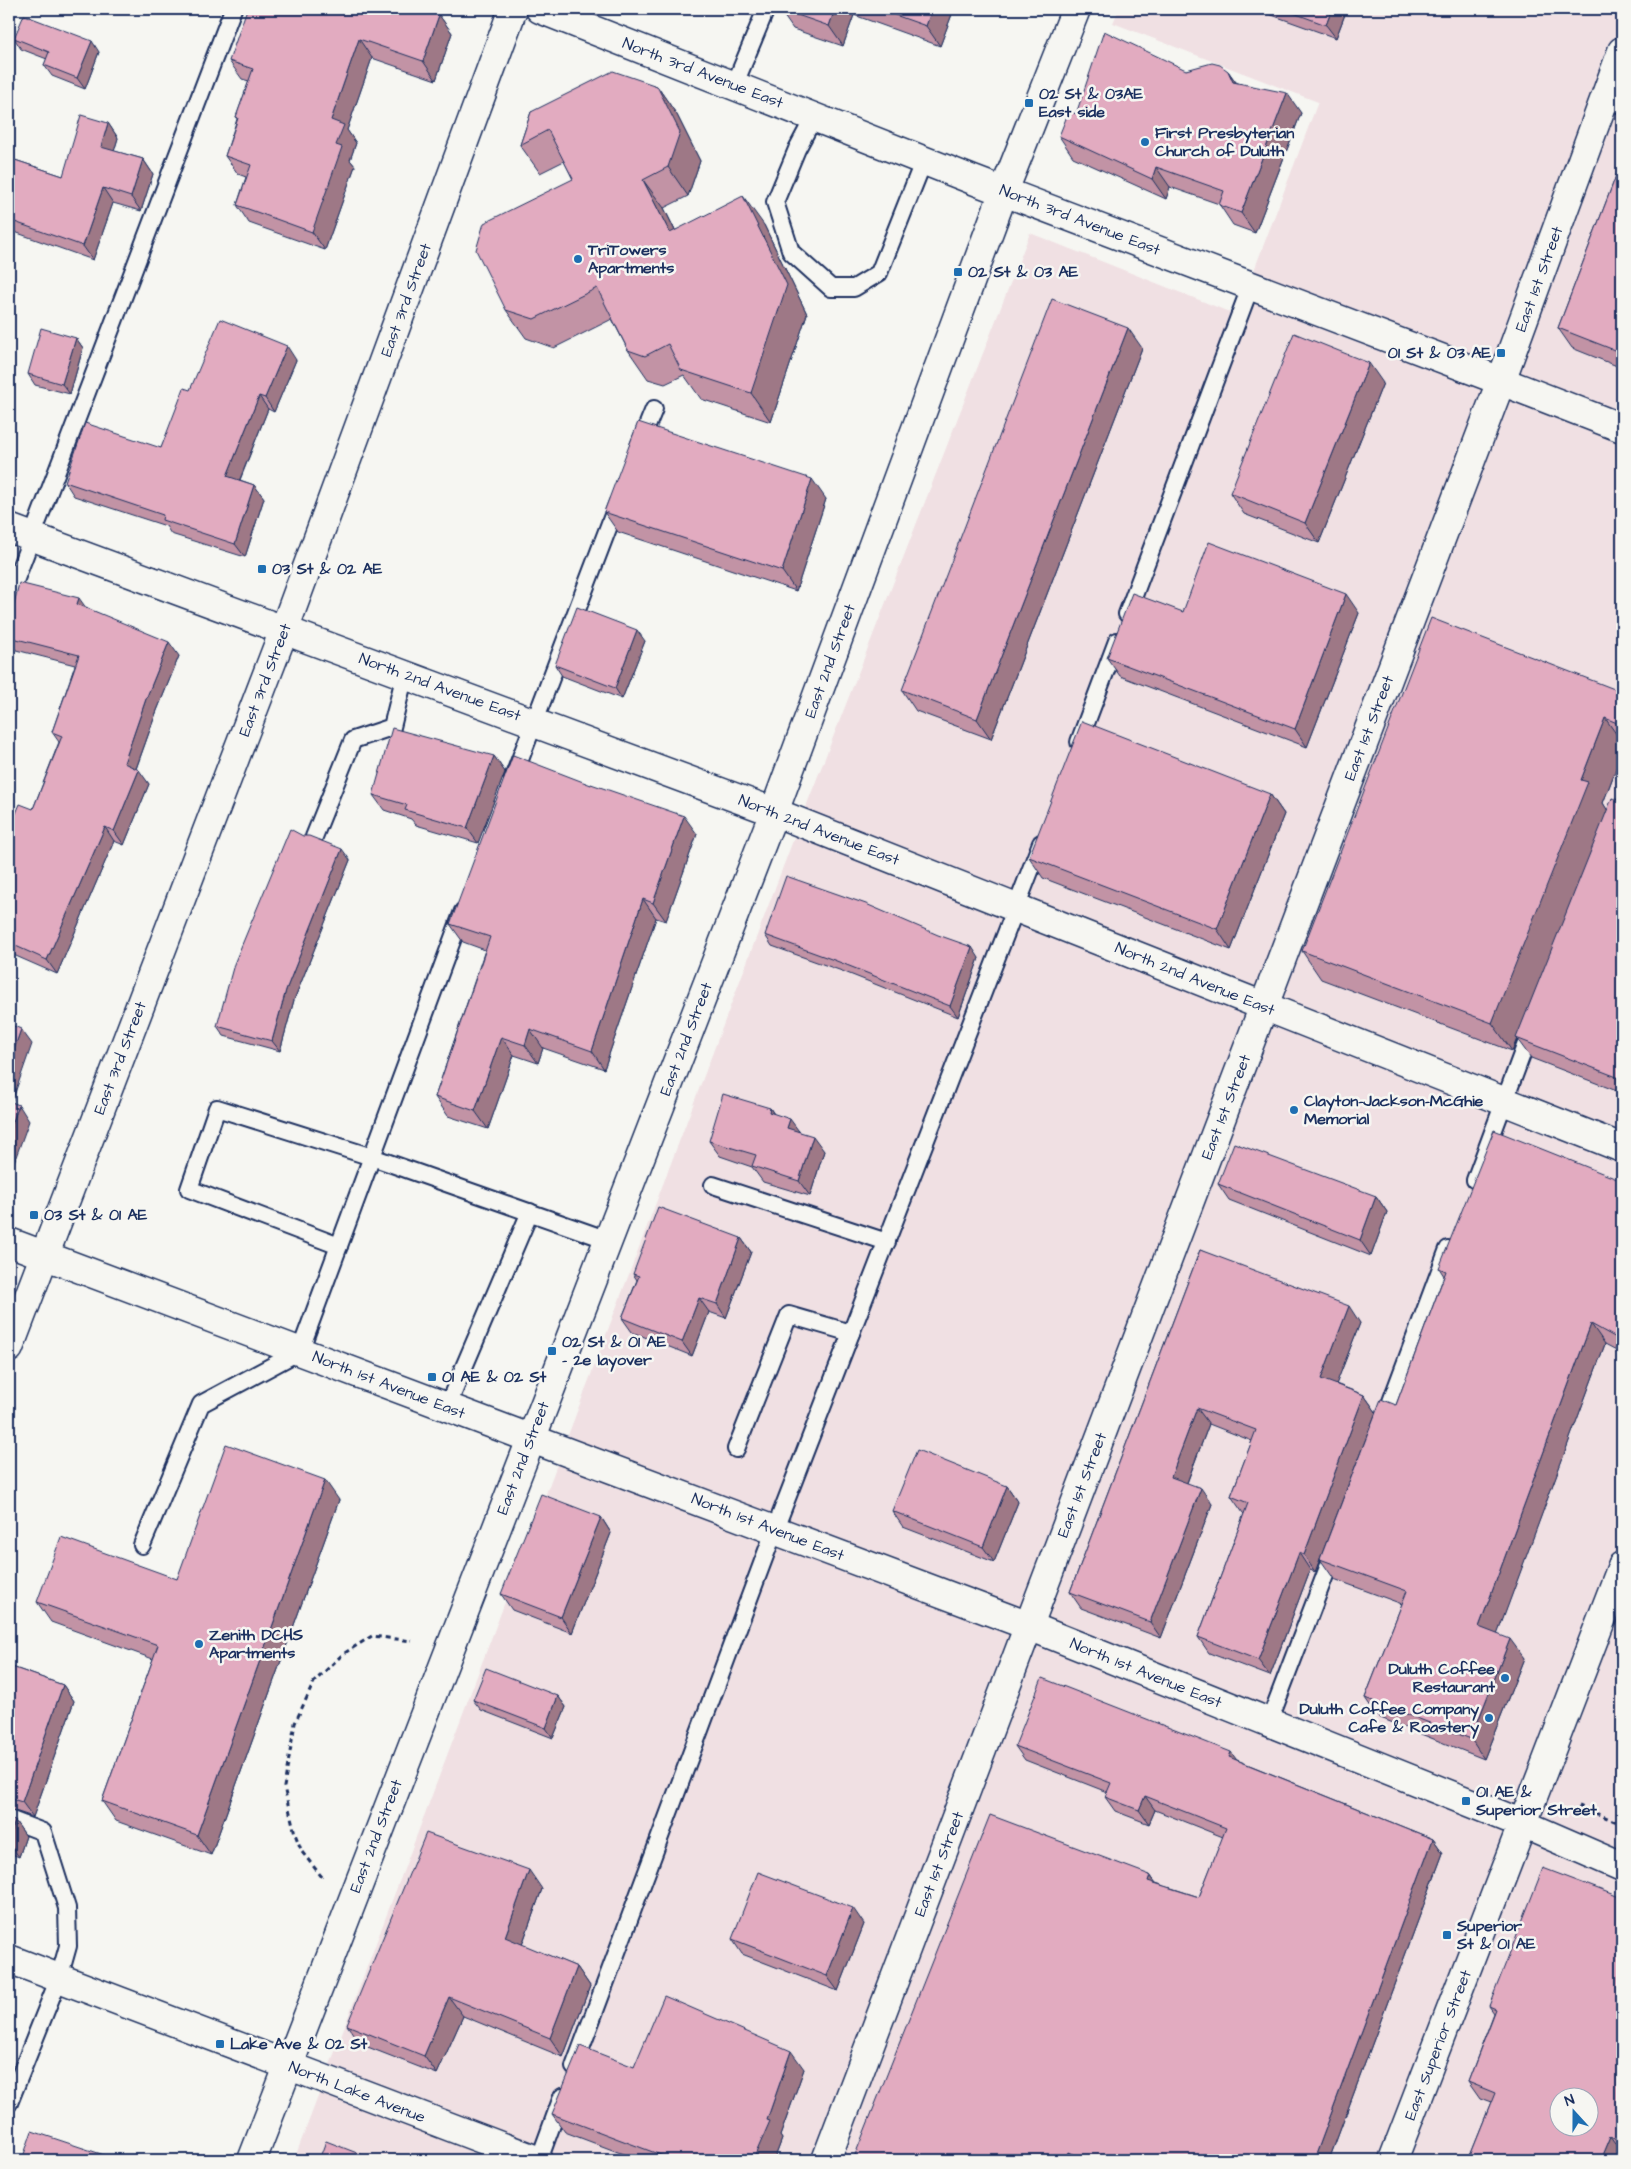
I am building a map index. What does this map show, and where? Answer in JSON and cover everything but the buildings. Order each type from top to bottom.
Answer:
[{"type":"street","name":"East 3rd Street","points":[[9,1348],[284,630],[513,9]]},
{"type":"street","name":"North 3rd Avenue East","points":[[540,9],[1004,191],[1622,428]]},
{"type":"street","name":"East 2nd Street","points":[[252,2160],[774,812],[1004,191],[1076,9]]},
{"type":"street","name":"East 1st Street","points":[[826,2160],[1501,381],[1613,102],[1621,58]]},
{"type":"street","name":"North 2nd Avenue East","points":[[20,533],[774,812],[1622,1148]]},
{"type":"street","name":"North 1st Avenue East","points":[[9,1242],[1029,1626],[1523,1824],[1622,1866]]},
{"type":"street","name":"East Superior Street","points":[[1394,2160],[1622,1566]]},
{"type":"street","name":"North Lake Avenue","points":[[9,1960],[538,2160]]},
{"type":"lane","points":[[9,597],[20,533],[233,9]]},
{"type":"lane","points":[[734,86],[766,9]]},
{"type":"lane","points":[[814,117],[797,149],[775,202],[791,252],[831,288],[854,288],[879,273],[924,160]]},
{"type":"lane","points":[[1075,752],[1251,285]]},
{"type":"lane","points":[[633,464],[654,409]]},
{"type":"lane","points":[[506,796],[622,492]]},
{"type":"lane","points":[[314,837],[353,740],[392,727],[405,674]]},
{"type":"lane","points":[[538,2160],[774,1529],[852,1333],[1047,827]]},
{"type":"lane","points":[[142,1544],[201,1404],[300,1351],[468,898]]},
{"type":"lane","points":[[1471,1190],[1536,1018]]},
{"type":"lane","points":[[339,1246],[189,1189],[217,1108],[372,1157],[608,1240]]},
{"type":"lane","points":[[713,1185],[887,1242]]},
{"type":"lane","points":[[447,1407],[530,1212]]},
{"type":"lane","points":[[1379,1433],[1453,1237]]},
{"type":"lane","points":[[736,1449],[789,1315],[852,1333]]},
{"type":"lane","points":[[1269,1722],[1340,1536]]},
{"type":"lane","points":[[9,1819],[43,1832],[67,1908],[68,1946],[59,1978],[9,2103]]},
{"type":"path","points":[[322,1878],[302,1852],[295,1834],[284,1787],[295,1723],[314,1682],[343,1654],[372,1636],[412,1642]]},
{"type":"path","points":[[1578,1806],[1622,1824]]},
{"type":"shaded area","points":[[1119,9],[1622,9],[1622,2160],[294,2160],[800,822],[1030,233],[1237,315],[1318,102],[1113,23]]},
{"type":"place","name":"02 St & 03AE East side","points":[[1029,103]]},
{"type":"place","name":"First Presbyterian Church of Duluth","points":[[1145,142]]},
{"type":"place","name":"TriTowers Apartments","points":[[578,259]]},
{"type":"place","name":"02 St & 03 AE","points":[[958,272]]},
{"type":"place","name":"01 St & 03 AE","points":[[1501,353]]},
{"type":"place","name":"03 St & 02 AE","points":[[262,569]]},
{"type":"place","name":"Clayton-Jackson-McGhie Memorial","points":[[1294,1110]]},
{"type":"place","name":"03 St & 01 AE","points":[[34,1215]]},
{"type":"place","name":"02 St & 01 AE - 2e layover","points":[[552,1351]]},
{"type":"place","name":"01 AE & 02 St","points":[[432,1377]]},
{"type":"place","name":"Zenith DCHS Apartments","points":[[199,1644]]},
{"type":"place","name":"Duluth Coffee Restaurant","points":[[1505,1678]]},
{"type":"place","name":"Duluth Coffee Company Cafe & Roastery","points":[[1489,1718]]},
{"type":"place","name":"01 AE & Superior Street","points":[[1466,1801]]},
{"type":"place","name":"Superior St & 01 AE","points":[[1447,1935]]},
{"type":"place","name":"Lake Ave & 02 St","points":[[220,2044]]}]
